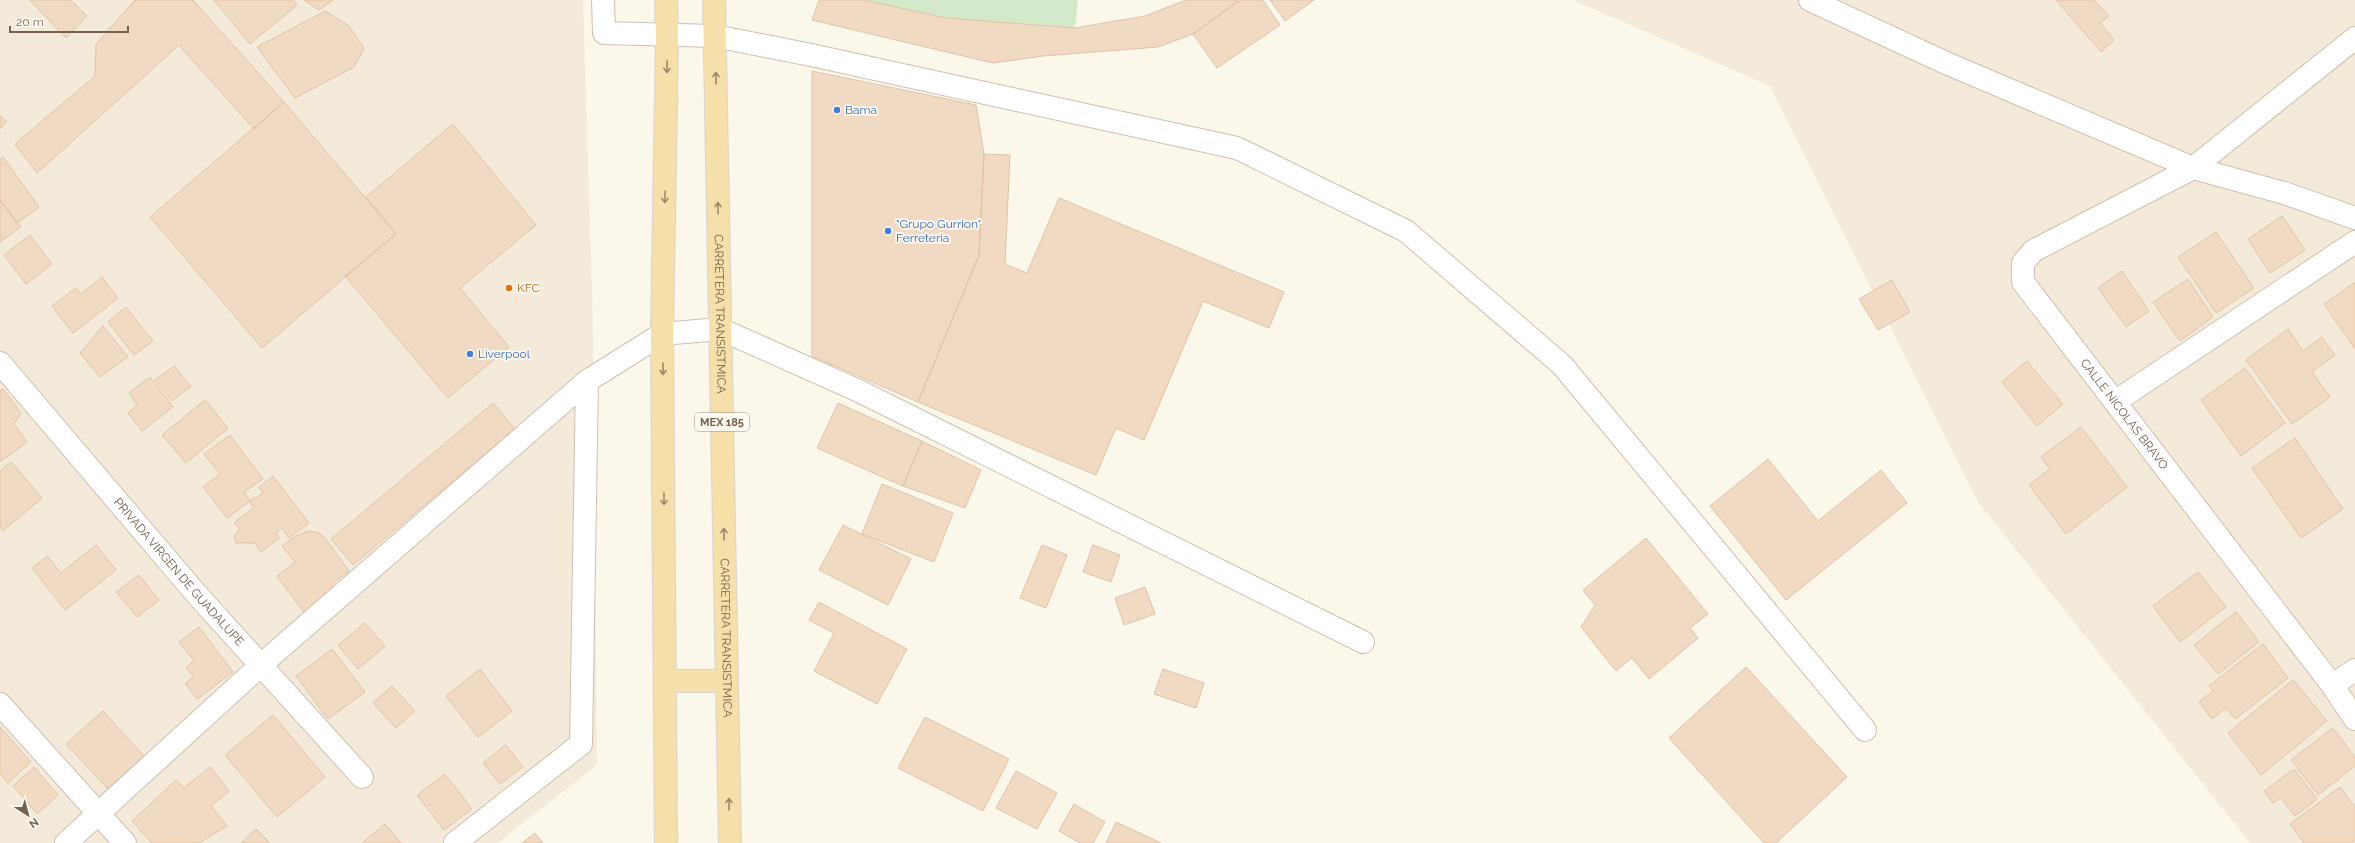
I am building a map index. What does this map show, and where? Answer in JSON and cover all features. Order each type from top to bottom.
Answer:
[{"type":"main road","points":[[666,0],[667,36],[662,334],[666,843]]},
{"type":"main road","name":"CARRETERA TRANSISTMICA","points":[[714,0],[730,843]]},
{"type":"main road","points":[[665,681],[727,680]]},
{"type":"street","points":[[603,0],[604,33],[667,36],[715,36],[811,55],[1237,148],[1406,231],[1562,365],[1864,730]]},
{"type":"street","points":[[1810,0],[1946,63],[2193,168],[2284,193],[2355,218]]},
{"type":"street","name":"CALLE NICOLÁS BRAVO","points":[[2355,38],[2193,168],[2033,251],[2023,263],[2023,282],[2116,401],[2332,685],[2355,719]]},
{"type":"street","points":[[2116,401],[2355,242]]},
{"type":"street","points":[[66,843],[262,664],[587,381],[662,334],[720,328],[859,391],[1363,642]]},
{"type":"street","name":"PRIVADA VIRGEN DE GUADALUPE","points":[[0,363],[199,597],[262,664],[362,777]]},
{"type":"street","points":[[454,843],[581,744],[587,381]]},
{"type":"street","points":[[2332,685],[2355,670]]},
{"type":"street","points":[[0,704],[125,843]]},
{"type":"shaded area","points":[[0,0],[583,0],[593,327],[597,765],[498,843],[0,843]]},
{"type":"shaded area","points":[[1573,0],[2355,0],[2355,843],[2250,843],[1978,502],[1770,86]]},
{"type":"green space","points":[[864,0],[1078,0],[1075,28],[946,18]]},
{"type":"building","points":[[30,0],[71,0],[87,16],[66,38]]},
{"type":"building","points":[[135,0],[193,0],[284,102],[254,129],[179,45],[37,173],[15,144],[95,76],[96,44]]},
{"type":"building","points":[[214,0],[293,0],[297,5],[250,44]]},
{"type":"building","points":[[304,0],[333,0],[319,10]]},
{"type":"building","points":[[819,0],[864,0],[946,18],[1075,28],[1145,16],[1186,0],[1239,0],[1193,34],[1158,47],[1043,56],[993,63],[812,20]]},
{"type":"building","points":[[1241,0],[1263,0],[1280,25],[1217,68],[1193,34]]},
{"type":"building","points":[[1270,0],[1314,0],[1285,21]]},
{"type":"building","points":[[2056,0],[2094,0],[2109,16],[2100,23],[2114,40],[2101,52]]},
{"type":"building","points":[[325,11],[348,25],[364,48],[354,67],[295,98],[257,47]]},
{"type":"building","points":[[812,71],[976,105],[984,154],[979,255],[918,402],[812,356]]},
{"type":"building","points":[[284,102],[396,234],[262,348],[150,217]]},
{"type":"building","points":[[0,116],[7,122],[0,129]]},
{"type":"building","points":[[453,124],[536,225],[460,288],[509,347],[448,398],[345,276],[396,234],[366,197]]},
{"type":"building","points":[[984,154],[1010,155],[1005,264],[1027,273],[1059,198],[1284,292],[1269,328],[1203,301],[1144,440],[1116,428],[1096,475],[918,402],[979,255]]},
{"type":"building","points":[[3,157],[39,207],[17,223],[0,200],[0,160]]},
{"type":"building","points":[[0,200],[21,227],[0,242]]},
{"type":"building","points":[[2282,216],[2305,250],[2270,273],[2248,239]]},
{"type":"building","points":[[2216,232],[2254,288],[2216,313],[2178,257]]},
{"type":"building","points":[[30,235],[52,264],[26,284],[4,255]]},
{"type":"building","points":[[2122,271],[2149,311],[2126,327],[2098,288]]},
{"type":"building","points":[[102,277],[118,298],[73,333],[52,306],[76,288],[81,294]]},
{"type":"building","points":[[2188,279],[2213,317],[2180,341],[2153,302]]},
{"type":"building","points":[[1892,280],[1910,312],[1878,330],[1859,299]]},
{"type":"building","points":[[2355,282],[2355,349],[2324,304]]},
{"type":"building","points":[[126,307],[153,341],[134,355],[108,322]]},
{"type":"building","points":[[103,326],[128,357],[100,377],[80,353]]},
{"type":"building","points":[[2288,329],[2303,351],[2322,337],[2335,355],[2312,372],[2330,397],[2292,424],[2246,360]]},
{"type":"building","points":[[2027,361],[2063,404],[2037,426],[2002,382]]},
{"type":"building","points":[[174,366],[191,386],[172,401],[155,380]]},
{"type":"building","points":[[2245,368],[2285,423],[2241,456],[2201,400]]},
{"type":"building","points":[[150,377],[173,407],[142,431],[128,413],[137,405],[129,393]]},
{"type":"building","points":[[3,389],[21,413],[14,424],[27,442],[0,462],[0,391]]},
{"type":"building","points":[[205,400],[228,428],[186,463],[162,435]]},
{"type":"building","points":[[493,403],[515,429],[353,565],[331,539]]},
{"type":"building","points":[[838,403],[922,441],[903,486],[817,448]]},
{"type":"building","points":[[2081,427],[2127,487],[2066,534],[2029,485],[2050,469],[2041,457]]},
{"type":"building","points":[[230,435],[263,479],[244,492],[250,501],[227,518],[203,487],[220,474],[204,454]]},
{"type":"building","points":[[2295,438],[2343,509],[2301,538],[2252,468]]},
{"type":"building","points":[[922,441],[981,470],[965,508],[903,486]]},
{"type":"building","points":[[1768,459],[1818,521],[1881,470],[1907,503],[1786,600],[1710,506]]},
{"type":"building","points":[[11,462],[42,498],[3,531],[0,527],[0,471]]},
{"type":"building","points":[[273,476],[309,523],[289,538],[282,528],[276,533],[279,538],[261,552],[255,543],[236,543],[234,536],[240,529],[234,523],[253,508],[250,501],[263,493],[259,487]]},
{"type":"building","points":[[882,484],[953,513],[934,562],[862,534]]},
{"type":"building","points":[[843,525],[911,559],[888,605],[819,570]]},
{"type":"building","points":[[309,531],[319,533],[325,538],[349,571],[331,585],[337,592],[306,615],[277,576],[295,562],[282,546],[296,536]]},
{"type":"building","points":[[1646,538],[1708,614],[1690,628],[1698,638],[1649,679],[1632,658],[1616,671],[1581,627],[1595,605],[1583,590]]},
{"type":"building","points":[[96,545],[116,570],[65,610],[32,568],[47,556],[61,573]]},
{"type":"building","points":[[1042,545],[1067,555],[1046,608],[1020,598]]},
{"type":"building","points":[[1093,545],[1120,555],[1111,582],[1083,572]]},
{"type":"building","points":[[2198,572],[2226,607],[2180,642],[2153,606]]},
{"type":"building","points":[[139,575],[159,600],[137,617],[116,592]]},
{"type":"building","points":[[1145,587],[1155,614],[1124,625],[1115,598]]},
{"type":"building","points":[[819,602],[907,649],[877,704],[814,671],[834,633],[809,620]]},
{"type":"building","points":[[2236,612],[2259,642],[2218,674],[2194,645]]},
{"type":"building","points":[[365,623],[385,646],[358,669],[338,645]]},
{"type":"building","points":[[199,627],[233,672],[197,699],[185,683],[194,677],[186,668],[194,661],[179,642]]},
{"type":"building","points":[[2263,644],[2288,678],[2235,719],[2226,708],[2212,719],[2199,702],[2213,691],[2209,686]]},
{"type":"building","points":[[332,649],[365,692],[328,719],[296,676]]},
{"type":"building","points":[[1746,667],[1847,777],[1776,843],[1764,843],[1669,738]]},
{"type":"building","points":[[480,669],[512,711],[478,737],[446,696]]},
{"type":"building","points":[[1163,669],[1204,683],[1196,708],[1154,694]]},
{"type":"building","points":[[2293,680],[2327,721],[2261,775],[2228,733]]},
{"type":"building","points":[[392,686],[415,711],[396,728],[373,703]]},
{"type":"building","points":[[103,711],[144,756],[108,789],[66,744]]},
{"type":"building","points":[[273,715],[325,777],[277,817],[225,755]]},
{"type":"building","points":[[925,717],[1009,759],[983,811],[898,768]]},
{"type":"building","points":[[0,727],[31,762],[8,783],[0,774]]},
{"type":"building","points":[[2333,728],[2355,757],[2355,766],[2318,795],[2291,760]]},
{"type":"building","points":[[506,745],[523,767],[500,784],[483,763]]},
{"type":"building","points":[[34,767],[58,795],[37,814],[13,786]]},
{"type":"building","points":[[210,767],[229,791],[211,806],[227,826],[199,843],[152,843],[132,821],[176,780],[184,788]]},
{"type":"building","points":[[2294,769],[2317,799],[2295,816],[2281,798],[2273,803],[2264,791]]},
{"type":"building","points":[[1016,771],[1057,793],[1037,829],[996,808]]},
{"type":"building","points":[[445,774],[472,809],[444,830],[417,795]]},
{"type":"building","points":[[2340,787],[2355,807],[2355,841],[2352,843],[2304,843],[2290,824]]},
{"type":"building","points":[[1074,804],[1105,822],[1093,843],[1080,843],[1059,831]]},
{"type":"building","points":[[1116,822],[1161,843],[1106,843]]},
{"type":"building","points":[[385,824],[401,843],[362,843]]},
{"type":"building","points":[[256,829],[270,843],[241,843]]},
{"type":"building","points":[[535,833],[543,843],[522,843]]},
{"type":"place","name":"Bama","points":[[837,110]]},
{"type":"place","name":"\"Grupo Gurrion\" Ferreteria","points":[[888,231]]},
{"type":"place","name":"KFC","points":[[509,288]]},
{"type":"place","name":"Liverpool","points":[[470,354]]}]
